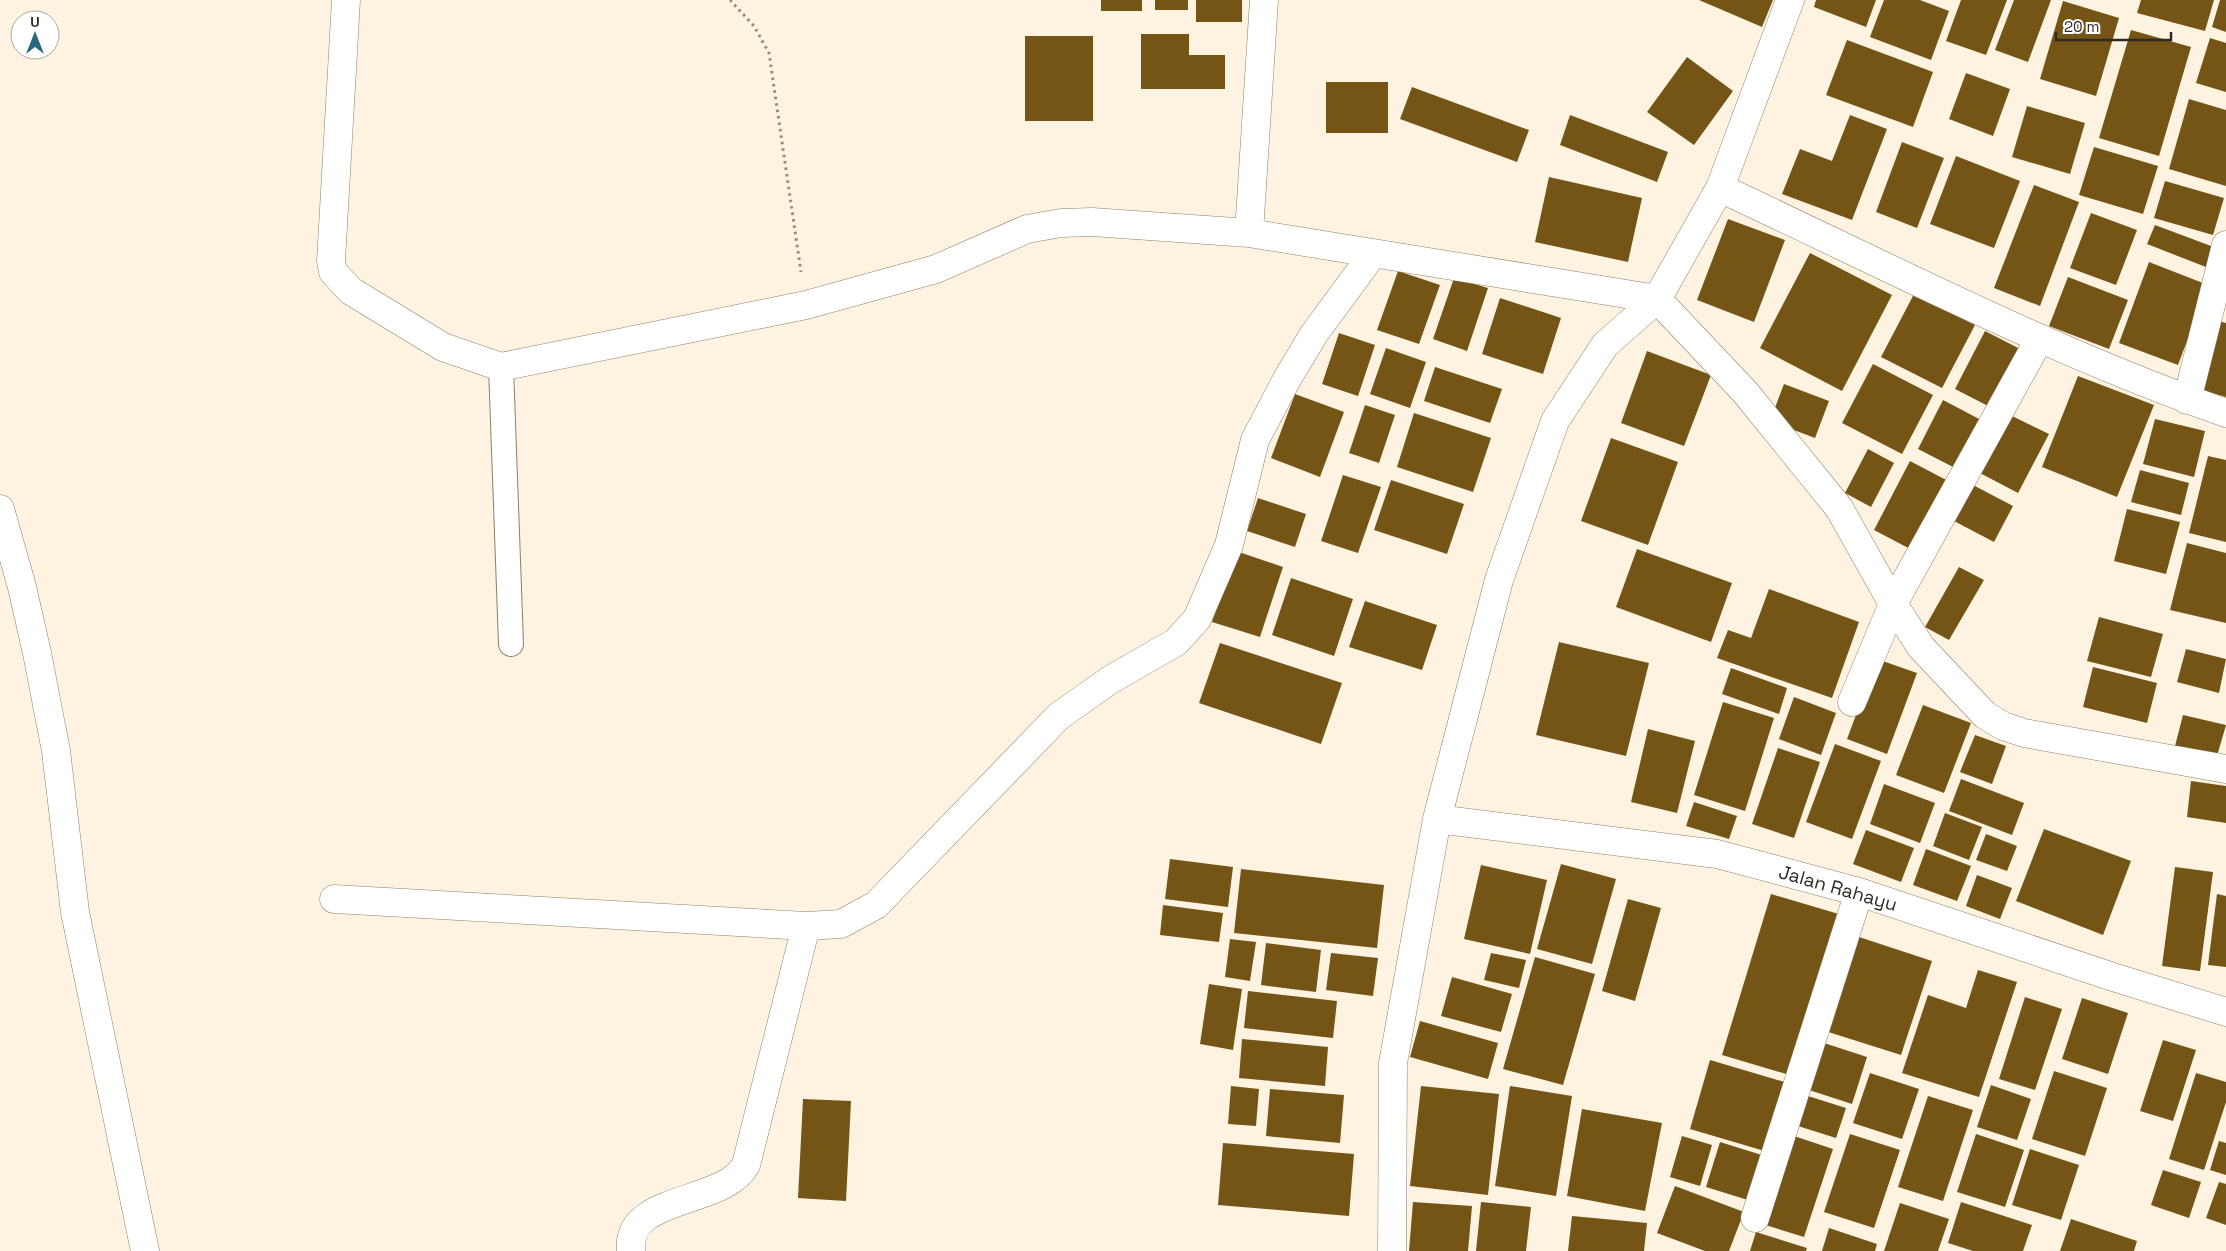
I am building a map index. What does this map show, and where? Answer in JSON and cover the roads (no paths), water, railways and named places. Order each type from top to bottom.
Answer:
[{"type":"street","points":[[346,0],[331,261],[333,272],[351,291],[443,347],[501,367],[806,305],[936,269],[1027,229],[1039,226],[1092,222],[1249,234],[1657,299],[1745,392],[1839,508],[1893,604],[1920,647],[1985,715],[2003,726],[2024,734],[2226,769]]},
{"type":"street","points":[[1249,234],[1264,0]]},
{"type":"street","points":[[1392,1251],[1393,1063],[1437,819],[1499,580],[1555,421],[1605,345],[1657,299],[1720,188],[1790,0]]},
{"type":"street","points":[[1720,188],[2040,338],[2187,400],[2226,413]]},
{"type":"street","points":[[2187,400],[2226,245]]},
{"type":"street","points":[[334,899],[806,926],[841,924],[876,905],[1059,716],[1110,680],[1176,642],[1197,618],[1229,545],[1254,440],[1314,334],[1372,255]]},
{"type":"street","points":[[1852,702],[1893,604],[2040,338]]},
{"type":"street","points":[[0,509],[22,587],[37,653],[56,751],[75,912],[145,1251]]},
{"type":"street","name":"Jalan Rahayu","points":[[1437,819],[1717,854],[1859,892],[2113,977],[2226,1012]]},
{"type":"street","points":[[1755,1218],[1859,892]]},
{"type":"street","points":[[631,1251],[630,1240],[633,1230],[640,1220],[657,1210],[729,1183],[741,1174],[746,1164],[806,926]]},
{"type":"lane","points":[[501,367],[511,644]]}]
